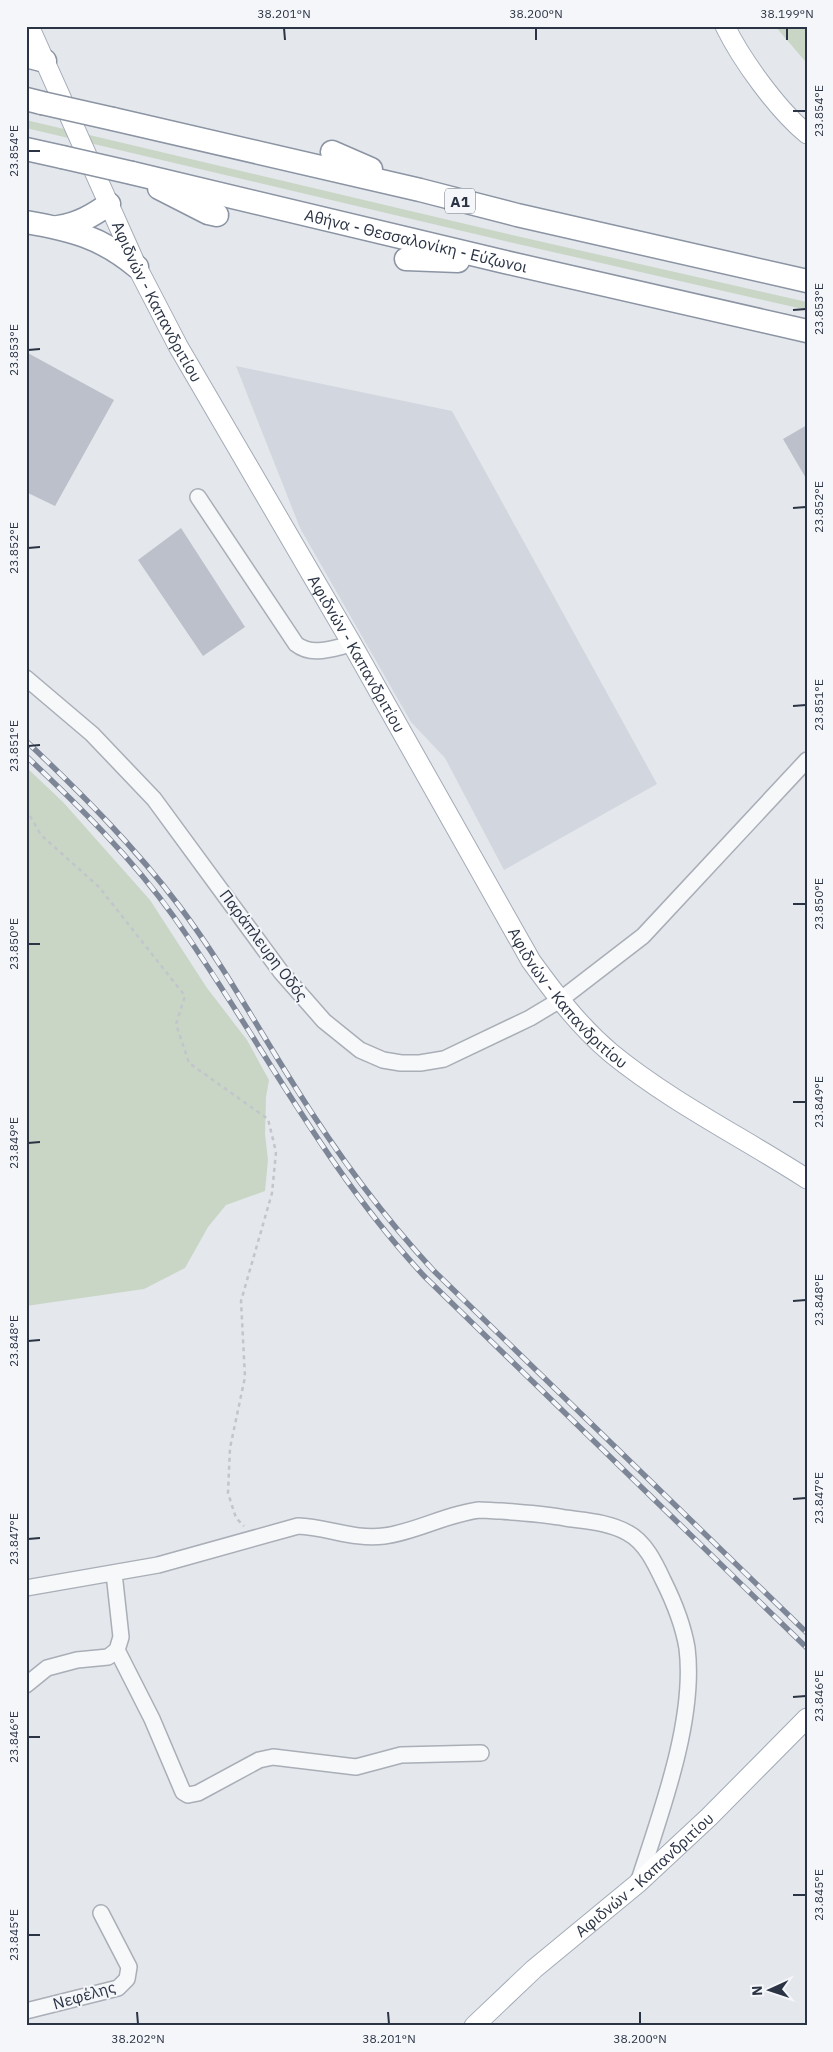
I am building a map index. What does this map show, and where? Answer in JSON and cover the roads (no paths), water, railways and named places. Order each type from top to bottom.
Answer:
[{"type":"highway","name":"Α1","points":[[34,101],[420,190],[526,217],[807,280]]},
{"type":"highway","points":[[117,121],[169,118]]},
{"type":"highway","name":"Αθήνα - Θεσσαλονίκη - Εύζωνοι","points":[[26,149],[504,262],[807,331]]},
{"type":"highway","points":[[332,152],[420,190]]},
{"type":"highway","points":[[132,173],[171,195],[208,213],[218,215]]},
{"type":"highway","points":[[57,227],[74,224],[90,217],[109,204]]},
{"type":"highway","points":[[26,222],[57,227],[100,241],[120,252],[137,267]]},
{"type":"highway","points":[[406,259],[504,262]]},
{"type":"main road","name":"Αφιδνών - Καπανδριτίου","points":[[29,26],[36,58],[109,204],[137,267],[207,397],[352,644],[531,961],[560,1000],[611,1052],[662,1090],[807,1179]]},
{"type":"main road","points":[[730,28],[769,92],[793,123],[807,134]]},
{"type":"main road","name":"Αφιδνών - Καπανδριτίου","points":[[474,2026],[534,1969],[638,1884],[709,1817],[807,1718]]},
{"type":"street","points":[[198,497],[296,644],[304,650],[318,651],[352,644]]},
{"type":"street","name":"Παράπλευρη Οδός","points":[[26,678],[92,734],[154,798],[282,972],[324,1021],[360,1050],[382,1060],[401,1063],[420,1063],[444,1059],[530,1018],[560,1000],[643,936],[807,760]]},
{"type":"street","points":[[26,1588],[114,1574],[176,1561],[298,1526],[316,1527],[362,1538],[385,1536],[479,1510],[537,1513],[613,1526],[629,1533],[643,1546],[654,1562],[672,1597],[687,1647],[689,1674],[688,1701],[676,1757],[638,1884]]},
{"type":"street","points":[[26,1685],[47,1668],[77,1660],[108,1657],[117,1650],[121,1637],[114,1574]]},
{"type":"street","points":[[117,1650],[152,1719],[182,1792],[188,1795],[198,1794],[259,1760],[273,1757],[356,1766],[401,1755],[481,1753]]},
{"type":"street","name":"Νεφέλης","points":[[26,2011],[118,1988],[127,1978],[129,1967],[102,1913]]},
{"type":"railway","points":[[26,741],[107,821],[145,863],[180,907],[225,972],[326,1134],[377,1205],[414,1249],[434,1271],[807,1633]]},
{"type":"railway","points":[[26,756],[123,853],[158,895],[205,962],[294,1102],[355,1192],[425,1277],[807,1648]]}]
